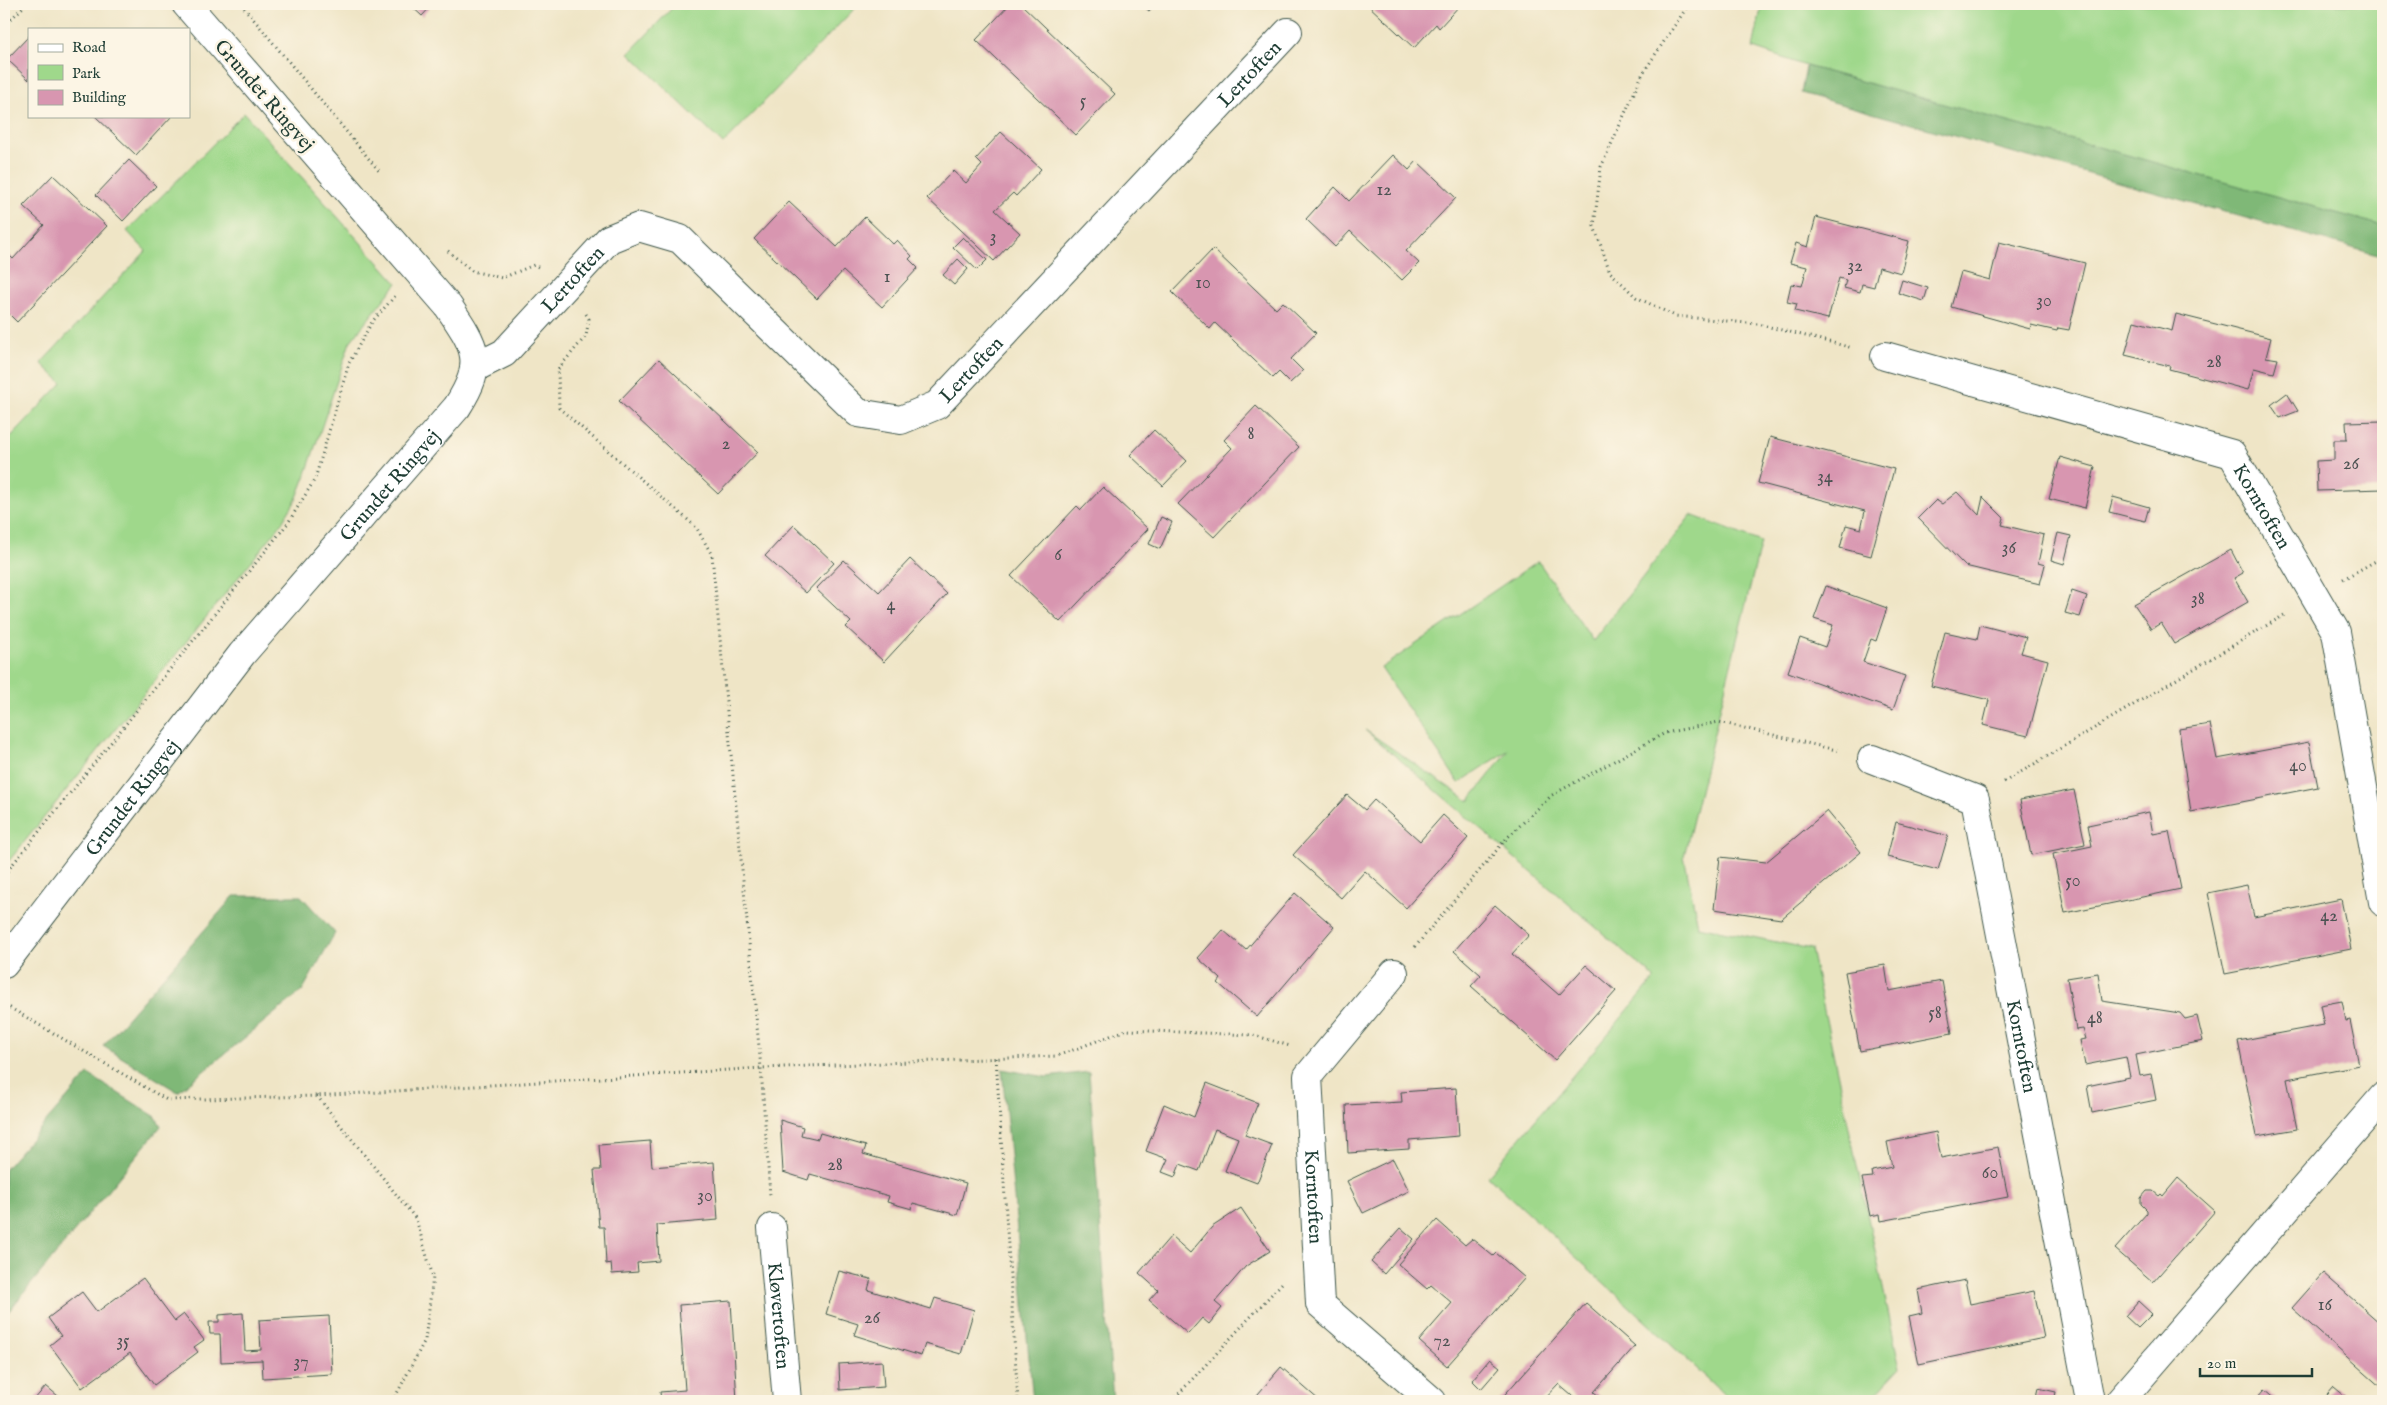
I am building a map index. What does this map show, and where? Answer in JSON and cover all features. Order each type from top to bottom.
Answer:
[{"type":"street","name":"Grundet Ringvej","points":[[4,964],[242,654],[457,407],[469,388],[476,367],[469,337],[448,306],[419,270],[334,176],[186,4]]},
{"type":"street","name":"Lertoften","points":[[476,367],[504,353],[608,239],[639,227],[680,239],[858,413],[901,420],[937,405],[1288,32]]},
{"type":"street","name":"Korntoften","points":[[1886,356],[2232,454],[2317,596],[2336,632],[2383,902]]},
{"type":"street","points":[[1872,759],[1975,799]]},
{"type":"street","name":"Korntoften","points":[[1975,799],[2090,1401]]},
{"type":"street","name":"Korntoften","points":[[1394,973],[1308,1076],[1320,1304],[1432,1401]]},
{"type":"street","points":[[2120,1401],[2383,1097]]},
{"type":"street","name":"Kløvertoften","points":[[772,1228],[787,1401]]},
{"type":"path","points":[[4,26],[26,4]]},
{"type":"path","points":[[241,4],[384,177]]},
{"type":"path","points":[[1689,4],[1642,73],[1601,167],[1594,226],[1610,272],[1636,297],[1675,316],[1758,324],[1886,356]]},
{"type":"path","points":[[4,875],[288,523],[315,479],[349,363],[372,322],[440,245],[472,271],[502,278],[534,265],[566,283],[589,319],[586,336],[558,369],[559,408],[696,527],[712,556],[761,1068],[772,1228]]},
{"type":"path","points":[[2340,581],[2383,557]]},
{"type":"path","points":[[1975,799],[2317,596]]},
{"type":"path","points":[[1394,973],[1507,838],[1552,795],[1665,732],[1719,722],[1872,759]]},
{"type":"path","points":[[4,1000],[8,1006],[168,1100],[316,1096],[761,1068],[1057,1056],[1126,1030],[1253,1035],[1324,1056]]},
{"type":"path","points":[[996,1058],[1018,1401]]},
{"type":"path","points":[[316,1096],[416,1219],[433,1277],[425,1340],[393,1401]]},
{"type":"path","points":[[1172,1401],[1317,1246]]},
{"type":"green space","points":[[676,4],[859,4],[723,144],[629,53]]},
{"type":"green space","points":[[1762,4],[2383,4],[2383,226],[1806,66],[1753,48]]},
{"type":"green space","points":[[1806,66],[2383,226],[2383,259],[2381,256],[1801,93]]},
{"type":"green space","points":[[244,113],[397,283],[350,342],[305,477],[296,500],[280,526],[4,867],[4,444],[62,383],[41,363],[146,251],[127,231]]},
{"type":"green space","points":[[1691,515],[1761,542],[1684,856],[1698,926],[1811,949],[1900,1368],[1869,1401],[1732,1401],[1488,1176],[1655,978],[1365,730],[1469,801],[1509,750],[1459,783],[1381,668],[1538,561],[1593,641]]},
{"type":"green space","points":[[234,896],[301,896],[335,933],[302,991],[178,1092],[103,1046]]},
{"type":"green space","points":[[1002,1069],[1046,1077],[1089,1072],[1113,1401],[1033,1401]]},
{"type":"green space","points":[[88,1074],[156,1117],[161,1126],[4,1317],[4,1170]]},
{"type":"building","points":[[409,4],[433,4],[422,16]]},
{"type":"building","points":[[1010,4],[1021,4],[1115,94],[1076,135],[976,40]]},
{"type":"building","points":[[1141,4],[1156,4],[1149,11]]},
{"type":"building","points":[[1367,4],[1461,4],[1439,28],[1436,24],[1414,48]]},
{"type":"building","points":[[28,37],[28,79],[7,59]]},
{"type":"building","points":[[97,118],[170,118],[136,155]]},
{"type":"building","points":[[1001,132],[1041,169],[1016,196],[1013,193],[995,210],[1020,233],[994,261],[927,198],[953,171],[966,183],[982,165],[976,159]]},
{"type":"building","points":[[1393,155],[1409,170],[1417,161],[1456,198],[1406,251],[1419,263],[1402,280],[1350,231],[1335,247],[1306,219],[1335,187],[1349,201]]},
{"type":"building","points":[[129,160],[156,186],[123,221],[96,195]]},
{"type":"building","points":[[53,175],[107,226],[17,322],[4,309],[4,250],[13,259],[44,225],[23,206]]},
{"type":"building","points":[[789,202],[837,247],[865,217],[893,244],[897,240],[912,256],[909,259],[918,268],[882,307],[843,271],[817,299],[754,239]]},
{"type":"building","points":[[1816,217],[1909,241],[1901,273],[1879,267],[1874,287],[1862,284],[1860,292],[1844,288],[1846,280],[1839,278],[1828,319],[1795,311],[1797,304],[1787,302],[1791,284],[1802,286],[1807,267],[1790,263],[1796,243],[1808,247]]},
{"type":"building","points":[[963,237],[987,260],[977,270],[953,247]]},
{"type":"building","points":[[1999,242],[2085,263],[2069,330],[2058,328],[2057,331],[2031,325],[2030,329],[1951,307],[1961,272],[1990,280]]},
{"type":"building","points":[[1213,249],[1276,309],[1283,302],[1316,333],[1291,359],[1303,371],[1290,383],[1279,372],[1273,378],[1215,323],[1210,329],[1172,292]]},
{"type":"building","points":[[958,259],[968,269],[954,285],[943,275]]},
{"type":"building","points":[[1902,280],[1928,288],[1924,301],[1898,293]]},
{"type":"building","points":[[2176,314],[2271,338],[2266,357],[2278,359],[2274,373],[2254,368],[2248,390],[2169,369],[2170,366],[2125,355],[2134,321],[2172,331]]},
{"type":"building","points":[[659,359],[758,452],[718,494],[619,401]]},
{"type":"building","points":[[2287,393],[2298,411],[2280,418],[2271,405]]},
{"type":"building","points":[[1256,406],[1299,447],[1214,537],[1178,504],[1232,448],[1224,440]]},
{"type":"building","points":[[2383,421],[2383,489],[2317,491],[2316,461],[2334,460],[2334,440],[2347,440],[2346,422]]},
{"type":"building","points":[[1154,430],[1187,461],[1163,486],[1130,455]]},
{"type":"building","points":[[1770,437],[1894,469],[1871,556],[1840,548],[1846,525],[1861,529],[1865,511],[1758,483]]},
{"type":"building","points":[[2060,457],[2095,467],[2085,508],[2049,499]]},
{"type":"building","points":[[1103,487],[1148,529],[1060,622],[1011,576],[1077,506],[1081,510]]},
{"type":"building","points":[[1957,492],[1979,515],[1983,497],[2004,518],[2002,525],[2044,535],[2038,563],[2045,565],[2040,584],[1965,566],[1918,518],[1936,500],[1942,504]]},
{"type":"building","points":[[2113,497],[2149,507],[2145,521],[2109,512]]},
{"type":"building","points":[[1161,517],[1172,522],[1160,549],[1149,544]]},
{"type":"building","points":[[794,525],[834,563],[806,593],[765,556]]},
{"type":"building","points":[[2058,533],[2071,536],[2064,564],[2051,560]]},
{"type":"building","points":[[2231,550],[2243,573],[2234,578],[2248,602],[2174,644],[2161,623],[2151,629],[2134,604]]},
{"type":"building","points":[[910,559],[947,594],[884,662],[846,627],[851,622],[816,589],[844,560],[879,592]]},
{"type":"building","points":[[1826,586],[1887,608],[1876,641],[1871,639],[1863,662],[1905,676],[1893,710],[1788,672],[1800,638],[1825,647],[1833,625],[1814,619]]},
{"type":"building","points":[[2072,591],[2087,596],[2080,617],[2065,613]]},
{"type":"building","points":[[1980,625],[2026,637],[2021,653],[2048,660],[2028,736],[1983,725],[1989,700],[1931,686],[1945,632],[1977,639]]},
{"type":"building","points":[[2210,724],[2217,759],[2309,742],[2318,787],[2191,812],[2179,729]]},
{"type":"building","points":[[2074,790],[2085,844],[2031,855],[2020,800]]},
{"type":"building","points":[[1347,795],[1365,810],[1374,800],[1420,841],[1443,815],[1468,838],[1406,908],[1365,871],[1341,898],[1293,855]]},
{"type":"building","points":[[1827,811],[1861,852],[1781,919],[1714,909],[1720,857],[1766,862]]},
{"type":"building","points":[[2149,812],[2153,834],[2169,831],[2181,889],[2065,913],[2053,854],[2092,846],[2088,825]]},
{"type":"building","points":[[1896,822],[1948,836],[1938,870],[1887,857]]},
{"type":"building","points":[[2247,885],[2254,917],[2341,899],[2351,949],[2225,974],[2208,893]]},
{"type":"building","points":[[1295,893],[1334,927],[1257,1017],[1218,983],[1221,979],[1198,958],[1223,930],[1246,950]]},
{"type":"building","points":[[1495,905],[1529,935],[1512,954],[1559,995],[1586,965],[1616,991],[1555,1060],[1471,986],[1481,975],[1454,951]]},
{"type":"building","points":[[1885,965],[1889,991],[1942,981],[1952,1033],[1860,1051],[1845,972]]},
{"type":"building","points":[[2098,973],[2102,1001],[2180,1013],[2185,1019],[2197,1016],[2203,1041],[2136,1055],[2140,1076],[2151,1074],[2156,1100],[2092,1113],[2087,1086],[2130,1077],[2126,1057],[2085,1065],[2080,1040],[2086,1039],[2083,1029],[2076,1030],[2067,978]]},
{"type":"building","points":[[2342,1001],[2346,1021],[2350,1020],[2359,1065],[2287,1079],[2297,1129],[2257,1136],[2238,1041],[2324,1025],[2320,1005]]},
{"type":"building","points":[[1207,1083],[1258,1103],[1245,1135],[1272,1145],[1257,1183],[1225,1171],[1238,1138],[1215,1129],[1199,1171],[1180,1164],[1175,1177],[1162,1172],[1168,1159],[1146,1151],[1164,1104],[1194,1117]]},
{"type":"building","points":[[1456,1088],[1459,1136],[1409,1140],[1409,1149],[1348,1153],[1346,1105],[1402,1102],[1401,1092]]},
{"type":"building","points":[[780,1120],[803,1127],[801,1135],[818,1139],[820,1133],[866,1146],[863,1154],[966,1183],[957,1215],[913,1203],[912,1209],[887,1202],[889,1196],[810,1174],[808,1180],[783,1172]]},
{"type":"building","points":[[1936,1132],[1941,1158],[1998,1147],[2008,1197],[1881,1221],[1880,1214],[1870,1216],[1862,1178],[1873,1177],[1872,1171],[1892,1167],[1887,1142]]},
{"type":"building","points":[[650,1141],[652,1167],[714,1162],[718,1220],[657,1225],[659,1261],[637,1263],[638,1272],[612,1274],[611,1263],[606,1264],[604,1227],[599,1227],[594,1170],[601,1170],[599,1145]]},
{"type":"building","points":[[1393,1159],[1409,1191],[1363,1213],[1347,1181]]},
{"type":"building","points":[[2178,1178],[2215,1211],[2153,1282],[2115,1249],[2147,1213],[2147,1210],[2141,1204],[2141,1198],[2147,1191],[2153,1191],[2159,1196],[2161,1194],[2163,1196]]},
{"type":"building","points":[[1241,1208],[1270,1251],[1246,1266],[1215,1302],[1222,1308],[1209,1324],[1202,1318],[1188,1334],[1149,1300],[1158,1290],[1139,1273],[1171,1236],[1190,1253],[1212,1227]]},
{"type":"building","points":[[1437,1220],[1465,1245],[1472,1239],[1493,1256],[1496,1253],[1525,1278],[1447,1366],[1419,1341],[1452,1303],[1431,1285],[1427,1289],[1398,1264]]},
{"type":"building","points":[[1401,1228],[1414,1239],[1384,1274],[1371,1262]]},
{"type":"building","points":[[839,1271],[871,1279],[868,1290],[931,1309],[935,1298],[974,1310],[961,1354],[925,1344],[921,1356],[854,1335],[858,1324],[826,1314]]},
{"type":"building","points":[[2323,1273],[2380,1323],[2383,1319],[2383,1389],[2292,1308]]},
{"type":"building","points":[[143,1278],[175,1321],[184,1314],[204,1340],[194,1347],[198,1352],[154,1385],[130,1353],[82,1388],[50,1345],[61,1336],[48,1318],[82,1292],[97,1312]]},
{"type":"building","points":[[1965,1280],[1970,1304],[2034,1291],[2044,1338],[1919,1364],[1909,1316],[1922,1313],[1918,1290]]},
{"type":"building","points":[[731,1301],[737,1401],[661,1401],[660,1392],[685,1390],[679,1305]]},
{"type":"building","points":[[2138,1301],[2152,1314],[2138,1328],[2125,1316]]},
{"type":"building","points":[[1586,1303],[1635,1346],[1594,1392],[1599,1396],[1595,1401],[1578,1401],[1558,1384],[1542,1401],[1499,1401]]},
{"type":"building","points":[[243,1313],[245,1351],[261,1350],[259,1320],[329,1316],[332,1374],[263,1378],[262,1360],[221,1362],[220,1334],[210,1334],[209,1322],[219,1322],[219,1315]]},
{"type":"building","points":[[1490,1359],[1500,1367],[1481,1389],[1472,1380]]},
{"type":"building","points":[[882,1361],[884,1387],[840,1390],[839,1364]]},
{"type":"building","points":[[1281,1367],[1320,1401],[1252,1401]]},
{"type":"building","points":[[46,1386],[64,1401],[33,1401]]},
{"type":"building","points":[[2334,1387],[2351,1401],[2322,1401]]},
{"type":"building","points":[[2038,1388],[2056,1392],[2054,1401],[2035,1401]]},
{"type":"building","points":[[2264,1390],[2277,1401],[2254,1401]]}]
